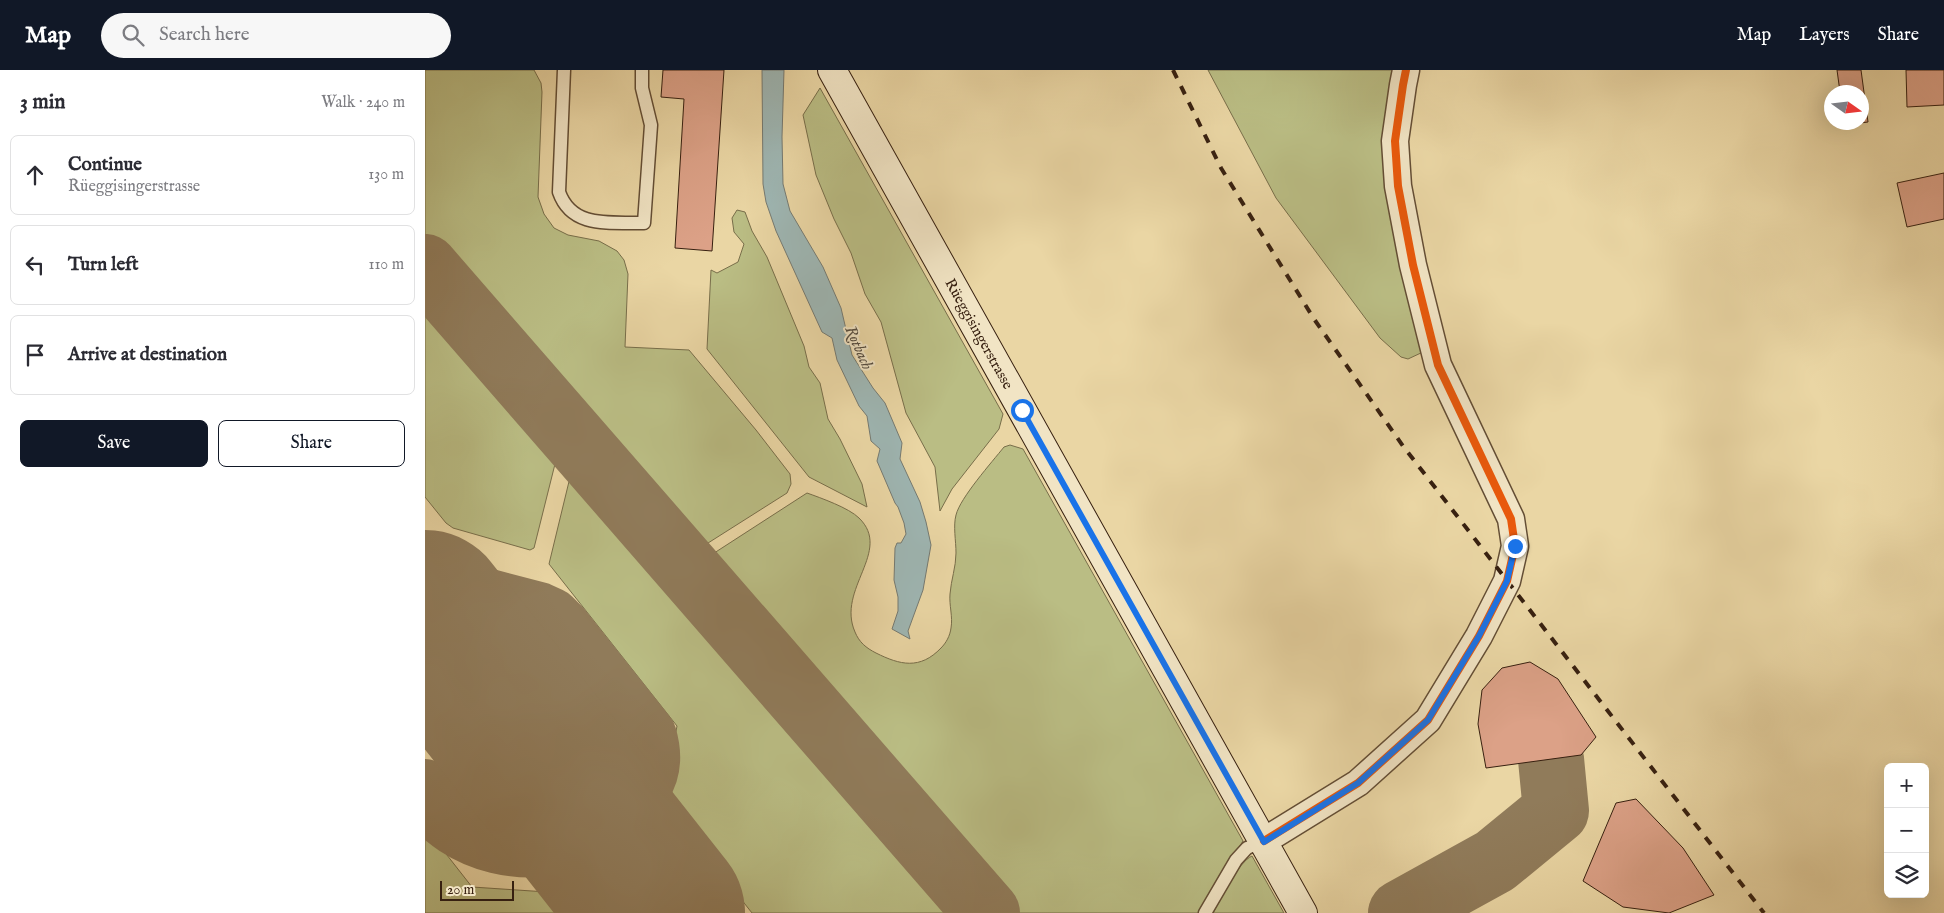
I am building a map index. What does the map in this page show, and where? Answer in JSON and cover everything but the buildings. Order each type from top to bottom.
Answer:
[{"type":"main road","name":"Rüeggisingerstrasse","points":[[832,70],[1303,913]]},
{"type":"street","points":[[1264,842],[1358,783],[1428,720],[1479,636],[1507,581],[1515,546],[1511,519],[1438,365],[1413,265],[1398,186],[1395,141],[1406,70]]},
{"type":"lane","points":[[564,70],[559,192],[561,200],[567,209],[587,220],[644,223],[651,125],[642,88],[642,70]]},
{"type":"lane","points":[[1205,913],[1236,860],[1247,848],[1264,842]]},
{"type":"green space","points":[[425,70],[534,70],[541,83],[542,92],[538,197],[544,214],[554,228],[568,235],[599,241],[617,251],[624,260],[628,274],[625,347],[689,350],[790,474],[791,484],[787,493],[697,550],[425,238]]},
{"type":"green space","points":[[1208,70],[1398,70],[1423,352],[1408,359],[1401,357],[1380,338],[1276,198]]},
{"type":"green space","points":[[820,88],[1003,414],[999,429],[952,489],[940,511],[935,467],[906,413],[881,322],[865,294],[851,253],[834,219],[816,175],[803,115]]},
{"type":"green space","points":[[737,210],[745,212],[752,231],[767,257],[804,346],[809,367],[820,383],[828,419],[862,484],[867,507],[809,477],[707,349],[711,270],[717,273],[738,262],[744,244],[734,232],[732,218]]},
{"type":"green space","points":[[425,297],[559,448],[534,548],[530,550],[453,528],[446,523],[425,497]]},
{"type":"green space","points":[[1010,445],[1023,449],[1243,841],[1198,913],[1013,913],[708,562],[708,557],[807,493],[834,504],[854,514],[868,531],[870,544],[868,557],[852,601],[851,616],[857,636],[869,649],[893,660],[910,663],[925,660],[943,646],[950,631],[952,620],[950,594],[956,558],[956,515],[963,499],[1004,447]]},
{"type":"green space","points":[[573,465],[964,913],[752,913],[663,800],[677,726],[549,564]]},
{"type":"green space","points":[[425,827],[472,887],[547,892],[564,913],[425,913]]},
{"type":"green space","points":[[1252,856],[1284,913],[1213,913],[1241,865]]},
{"type":"water","points":[[762,70],[784,70],[783,184],[790,211],[823,267],[841,308],[852,355],[885,403],[902,443],[900,459],[920,502],[926,522],[931,545],[923,590],[908,631],[910,639],[892,629],[898,611],[898,597],[894,580],[895,548],[897,543],[901,543],[906,534],[898,507],[877,461],[880,449],[871,441],[867,416],[859,406],[837,360],[832,338],[822,332],[776,231],[766,202],[763,184]]},
{"type":"taxiway","points":[[425,267],[987,913]]},
{"type":"taxiway","points":[[425,585],[538,615],[549,620],[644,737],[647,756],[645,772],[638,787],[607,819],[586,833],[542,844],[498,841],[477,834],[458,823],[440,809],[425,792]]},
{"type":"taxiway","points":[[1401,913],[1495,861],[1556,811],[1551,759]]},
{"type":"runway","points":[[425,614],[661,913]]},
{"type":"railway","points":[[1173,70],[1221,168],[1314,319],[1403,446],[1764,913]]},
{"type":"cycle path","points":[[1264,841],[1358,783],[1428,720],[1479,636],[1507,581],[1515,546],[1511,519],[1438,365],[1413,265],[1398,186],[1395,141],[1406,70]]},
{"type":"route","points":[[1022,410],[1264,842],[1358,783],[1428,720],[1479,636],[1507,581],[1515,546]]},
{"type":"water label","name":"Rotbach","points":[[858,348]]}]
